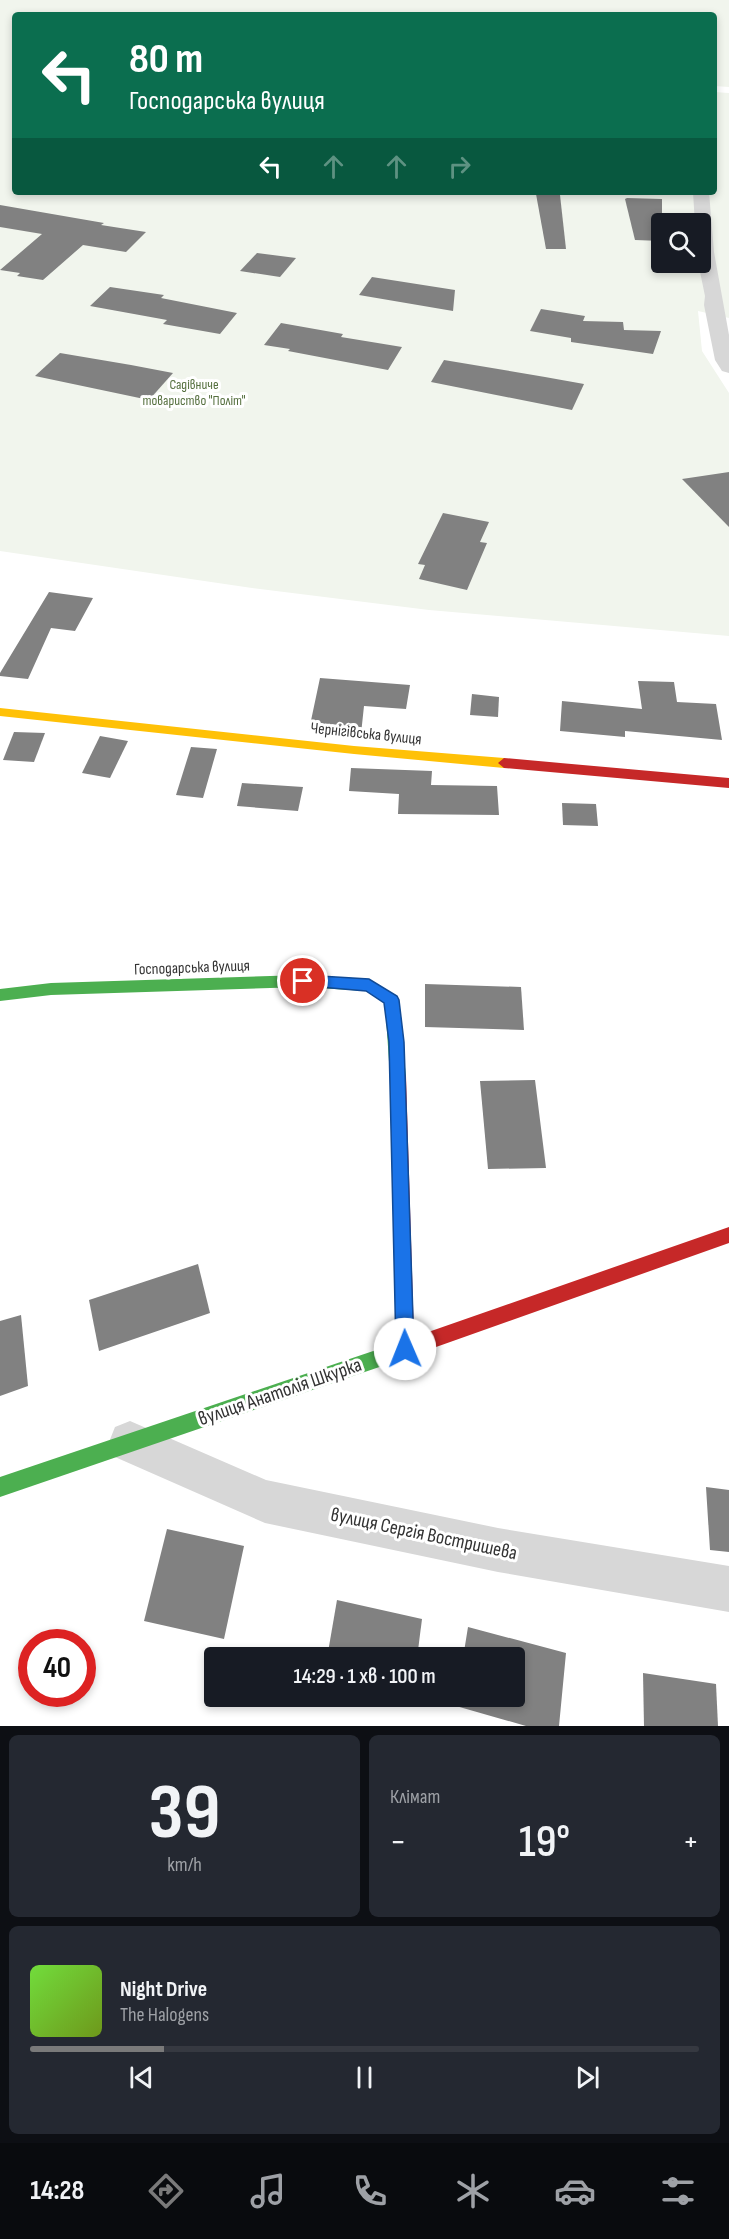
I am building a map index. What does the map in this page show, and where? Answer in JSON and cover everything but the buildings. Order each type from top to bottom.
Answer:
[{"type":"street","points":[[701,195],[701,223],[714,296],[713,305],[725,360],[729,367]]},
{"type":"street","name":"Чернігівська вулиця","points":[[0,712],[354,750],[729,783]]},
{"type":"street","name":"Господарська вулиця","points":[[0,995],[51,989],[303,981],[369,985],[392,1000],[397,1042],[405,1349]]},
{"type":"street","name":"вулиця Анатолія Шкурка","points":[[0,1487],[405,1349],[729,1235]]},
{"type":"street","name":"вулиця Сергія Востришева","points":[[130,1443],[265,1501],[498,1550],[729,1589]]},
{"type":"green space","name":"Садівниче товариство \"Політ\"","points":[[0,0],[729,0],[729,87],[717,86],[717,12],[12,12],[12,195],[717,195],[717,92],[729,93],[729,318],[698,311],[702,351],[729,393],[729,636],[429,610],[252,588],[0,551]]},
{"type":"traffic: fast","points":[[0,995],[51,989],[303,981],[369,985],[392,1000],[398,1076]]},
{"type":"traffic: fast","points":[[0,1487],[391,1354]]},
{"type":"traffic: slow","points":[[0,712],[354,750],[504,763]]},
{"type":"traffic: jam","points":[[504,763],[729,783]]},
{"type":"traffic: jam","points":[[398,1076],[405,1349]]},
{"type":"traffic: jam","points":[[391,1354],[729,1235]]},
{"type":"route","points":[[303,981],[369,985],[392,1000],[397,1042],[405,1349]]}]
